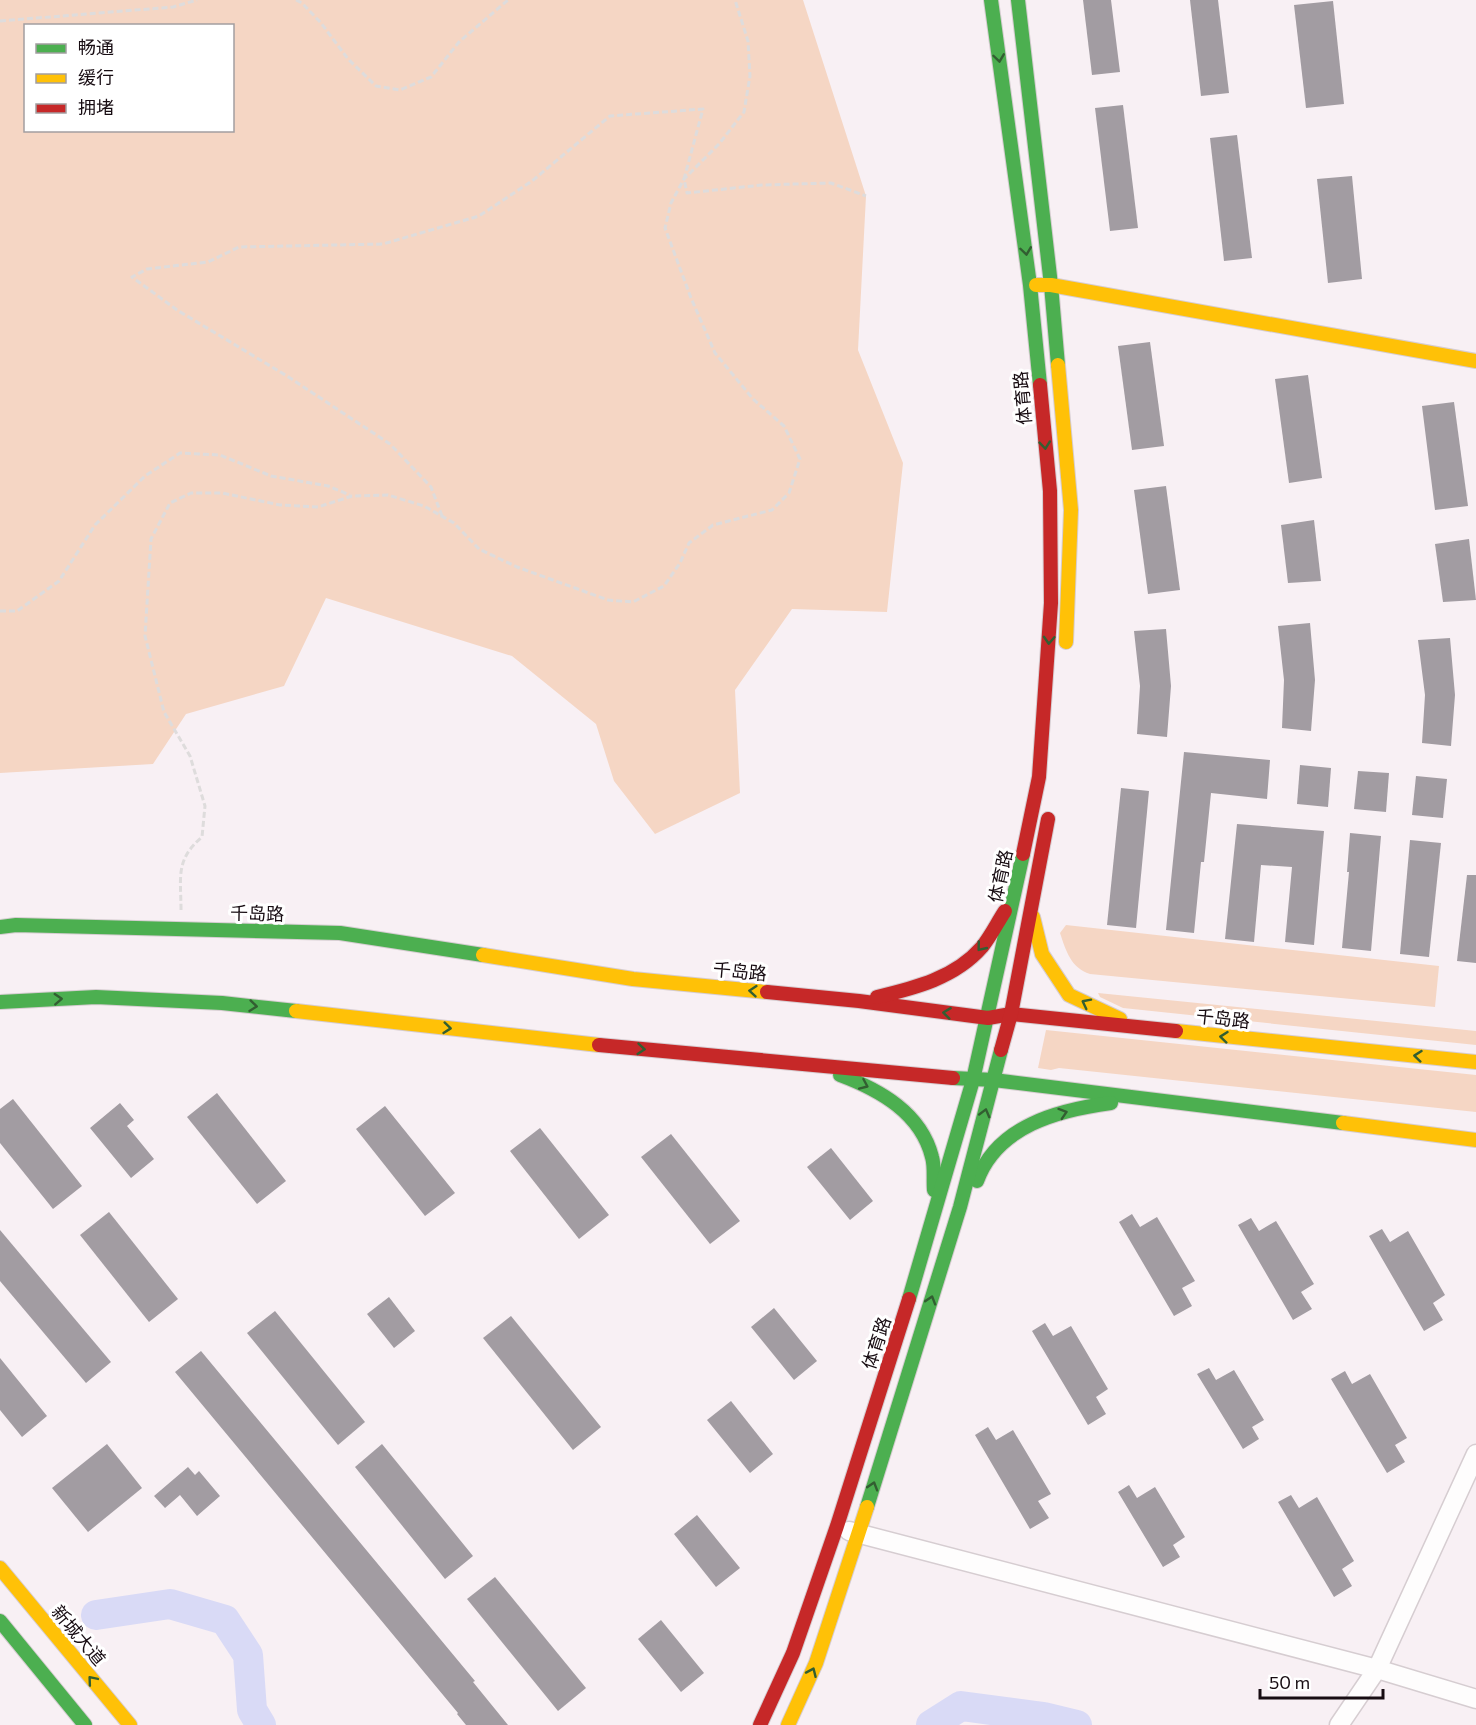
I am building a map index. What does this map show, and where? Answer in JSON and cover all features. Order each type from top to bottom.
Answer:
[{"type":"street","name":"体育路","points":[[760,1725],[793,1653],[837,1526],[903,1320],[973,1080],[1039,777],[1051,603],[1050,491],[1030,285],[991,0]]},
{"type":"street","points":[[1018,0],[1051,285],[1071,510],[1065,658]]},
{"type":"street","points":[[1030,285],[1051,285],[1476,360]]},
{"type":"street","name":"体育路","points":[[788,1725],[816,1663],[942,1264],[1011,1014],[1050,811]]},
{"type":"street","points":[[859,1001],[909,990],[940,979],[962,967],[983,946],[1014,898]]},
{"type":"street","points":[[1031,911],[1042,954],[1070,995],[1139,1028]]},
{"type":"street","name":"千岛路","points":[[0,927],[16,925],[340,933],[633,979],[859,1001],[988,1018],[1011,1014],[1476,1062]]},
{"type":"street","points":[[0,1002],[96,997],[222,1003],[600,1045],[973,1080],[994,1080],[1476,1140]]},
{"type":"street","points":[[809,1065],[880,1092],[904,1109],[921,1131],[932,1157],[936,1205]]},
{"type":"street","points":[[942,1264],[954,1246],[976,1182],[988,1157],[1002,1142],[1021,1130],[1051,1117],[1086,1106],[1147,1099]]},
{"type":"street","points":[[1339,1725],[1377,1669],[1476,1454]]},
{"type":"street","points":[[837,1526],[858,1535],[1377,1669],[1476,1699]]},
{"type":"street","name":"新城大道","points":[[0,1568],[130,1725]]},
{"type":"street","points":[[0,1621],[85,1725]]},
{"type":"path","points":[[0,21],[173,7],[197,0]]},
{"type":"path","points":[[296,0],[321,22],[348,59],[376,86],[400,90],[431,77],[459,42],[508,0]]},
{"type":"path","points":[[181,929],[181,865],[188,849],[202,837],[205,806],[190,756],[164,712],[145,636],[151,539],[170,503],[191,494],[222,493],[280,505],[318,507],[352,496],[388,495],[424,506],[454,524],[480,549],[517,567],[609,600],[633,602],[664,586],[681,563],[688,543],[713,525],[772,510],[789,494],[800,459],[784,426],[753,399],[715,353],[691,298],[665,228],[670,203],[684,179],[719,144],[744,112],[750,76],[748,41],[735,0]]},
{"type":"path","points":[[442,517],[430,486],[390,444],[287,376],[177,310],[132,277],[147,269],[207,262],[239,247],[383,244],[479,216],[532,181],[610,116],[703,109],[684,179],[687,193],[762,185],[831,183],[866,196]]},
{"type":"path","points":[[0,611],[17,611],[59,581],[95,525],[145,476],[180,453],[220,455],[271,476],[328,486],[352,496]]},
{"type":"shaded area","points":[[0,0],[803,0],[866,196],[858,350],[903,463],[887,612],[792,609],[735,690],[740,793],[655,834],[614,781],[596,724],[512,656],[326,598],[284,686],[186,714],[153,764],[0,773]]},
{"type":"shaded area","points":[[1066,925],[1439,966],[1435,1007],[1090,974],[1078,968],[1067,952],[1060,933]]},
{"type":"shaded area","points":[[1098,993],[1476,1031],[1476,1045],[1123,1008],[1100,997]]},
{"type":"shaded area","points":[[1046,1030],[1476,1075],[1476,1112],[1059,1068],[1051,1070],[1038,1068]]},
{"type":"building","points":[[1083,0],[1111,0],[1120,72],[1092,75]]},
{"type":"building","points":[[1190,0],[1218,0],[1229,93],[1201,96]]},
{"type":"building","points":[[1333,1],[1344,104],[1306,108],[1294,5]]},
{"type":"building","points":[[1123,105],[1138,228],[1110,231],[1095,108]]},
{"type":"building","points":[[1237,135],[1252,258],[1224,261],[1210,138]]},
{"type":"building","points":[[1352,176],[1362,279],[1328,283],[1317,179]]},
{"type":"building","points":[[1150,342],[1164,446],[1132,450],[1118,346]]},
{"type":"building","points":[[1308,375],[1322,478],[1289,483],[1275,379]]},
{"type":"building","points":[[1454,402],[1468,506],[1435,510],[1422,406]]},
{"type":"building","points":[[1166,486],[1180,590],[1148,594],[1134,490]]},
{"type":"building","points":[[1314,520],[1321,581],[1288,583],[1281,525]]},
{"type":"building","points":[[1469,539],[1476,600],[1443,602],[1435,544]]},
{"type":"building","points":[[1310,623],[1315,680],[1311,731],[1282,728],[1284,680],[1278,626]]},
{"type":"building","points":[[1166,629],[1171,686],[1167,737],[1137,734],[1140,686],[1134,631]]},
{"type":"building","points":[[1450,638],[1455,695],[1451,746],[1422,743],[1425,695],[1418,640]]},
{"type":"building","points":[[1184,752],[1270,760],[1267,799],[1211,793],[1194,933],[1166,930]]},
{"type":"building","points":[[1300,765],[1331,768],[1328,807],[1297,804]]},
{"type":"building","points":[[1358,771],[1389,773],[1386,812],[1354,809]]},
{"type":"building","points":[[1416,776],[1447,779],[1443,818],[1412,815]]},
{"type":"building","points":[[1121,788],[1149,791],[1136,928],[1107,925]]},
{"type":"building","points":[[1237,824],[1324,831],[1314,945],[1285,942],[1292,867],[1261,865],[1254,942],[1225,939]]},
{"type":"building","points":[[1350,833],[1381,836],[1371,951],[1342,948]]},
{"type":"building","points":[[1410,840],[1441,843],[1429,957],[1400,954]]},
{"type":"building","points":[[1467,875],[1476,875],[1476,963],[1457,961]]},
{"type":"building","points":[[217,1093],[286,1181],[257,1204],[187,1117]]},
{"type":"building","points":[[13,1099],[82,1186],[53,1209],[0,1143],[0,1109]]},
{"type":"building","points":[[120,1103],[134,1120],[127,1126],[154,1159],[131,1178],[90,1128]]},
{"type":"building","points":[[385,1106],[455,1193],[425,1216],[356,1129]]},
{"type":"building","points":[[540,1128],[609,1215],[579,1239],[510,1151]]},
{"type":"building","points":[[671,1134],[740,1221],[710,1244],[641,1157]]},
{"type":"building","points":[[831,1148],[873,1201],[850,1220],[807,1167]]},
{"type":"building","points":[[109,1212],[178,1299],[149,1322],[80,1235]]},
{"type":"building","points":[[1132,1214],[1140,1227],[1157,1217],[1195,1281],[1182,1288],[1192,1306],[1174,1316],[1119,1222]]},
{"type":"building","points":[[1251,1218],[1259,1231],[1276,1221],[1314,1284],[1301,1292],[1312,1309],[1293,1320],[1238,1225]]},
{"type":"building","points":[[1382,1229],[1390,1242],[1408,1231],[1445,1295],[1433,1303],[1443,1320],[1424,1331],[1369,1236]]},
{"type":"building","points":[[0,1230],[111,1362],[86,1383],[0,1281]]},
{"type":"building","points":[[389,1297],[415,1331],[394,1348],[367,1314]]},
{"type":"building","points":[[774,1308],[817,1361],[794,1380],[751,1327]]},
{"type":"building","points":[[275,1311],[365,1422],[338,1445],[247,1333]]},
{"type":"building","points":[[511,1316],[601,1427],[573,1450],[483,1338]]},
{"type":"building","points":[[1045,1323],[1053,1336],[1071,1326],[1108,1389],[1096,1397],[1106,1414],[1088,1425],[1032,1331]]},
{"type":"building","points":[[201,1351],[475,1681],[473,1682],[508,1725],[466,1725],[175,1372]]},
{"type":"building","points":[[0,1358],[47,1416],[22,1437],[0,1410]]},
{"type":"building","points":[[1209,1368],[1216,1380],[1234,1370],[1264,1420],[1252,1427],[1259,1439],[1243,1449],[1197,1374]]},
{"type":"building","points":[[1345,1371],[1352,1384],[1370,1374],[1407,1438],[1395,1445],[1405,1462],[1387,1473],[1331,1379]]},
{"type":"building","points":[[731,1401],[773,1454],[750,1473],[707,1420]]},
{"type":"building","points":[[988,1427],[996,1440],[1013,1430],[1051,1494],[1038,1501],[1049,1518],[1030,1529],[975,1435]]},
{"type":"building","points":[[107,1444],[142,1488],[88,1532],[52,1488]]},
{"type":"building","points":[[382,1444],[473,1556],[445,1579],[355,1467]]},
{"type":"building","points":[[188,1467],[195,1475],[199,1471],[220,1496],[197,1516],[180,1495],[165,1508],[154,1496]]},
{"type":"building","points":[[1129,1485],[1137,1498],[1155,1487],[1185,1537],[1173,1545],[1180,1557],[1163,1567],[1118,1492]]},
{"type":"building","points":[[1291,1495],[1299,1508],[1317,1497],[1354,1561],[1342,1569],[1352,1586],[1334,1597],[1278,1502]]},
{"type":"building","points":[[697,1515],[740,1568],[716,1587],[674,1534]]},
{"type":"building","points":[[495,1577],[586,1688],[558,1711],[467,1599]]},
{"type":"building","points":[[661,1620],[704,1673],[681,1692],[638,1639]]},
{"type":"waterway","points":[[96,1615],[170,1604],[225,1620],[248,1655],[252,1710],[261,1725]]},
{"type":"waterway","points":[[931,1725],[961,1706],[1044,1717],[1077,1725]]},
{"type":"traffic: fast","points":[[991,0],[1030,285],[1040,385]]},
{"type":"traffic: fast","points":[[1018,0],[1058,365]]},
{"type":"traffic: fast","points":[[909,1299],[973,1080],[1023,854]]},
{"type":"traffic: fast","points":[[0,927],[16,925],[340,933],[483,955]]},
{"type":"traffic: fast","points":[[0,1002],[96,997],[222,1003],[296,1011]]},
{"type":"traffic: fast","points":[[867,1507],[960,1207],[1001,1050]]},
{"type":"traffic: fast","points":[[840,1075],[884,1096],[897,1105],[919,1128],[927,1141],[932,1157],[934,1190]]},
{"type":"traffic: fast","points":[[953,1078],[994,1080],[1343,1123]]},
{"type":"traffic: fast","points":[[977,1181],[986,1162],[1014,1134],[1051,1116],[1111,1103]]},
{"type":"traffic: fast","points":[[0,1621],[85,1725]]},
{"type":"traffic: slow","points":[[1036,285],[1051,285],[1476,361]]},
{"type":"traffic: slow","points":[[1058,365],[1071,510],[1066,642]]},
{"type":"traffic: slow","points":[[1033,917],[1042,954],[1069,995],[1120,1019]]},
{"type":"traffic: slow","points":[[483,955],[633,979],[767,992]]},
{"type":"traffic: slow","points":[[296,1011],[599,1045]]},
{"type":"traffic: slow","points":[[1176,1031],[1476,1062]]},
{"type":"traffic: slow","points":[[1343,1123],[1476,1140]]},
{"type":"traffic: slow","points":[[788,1725],[816,1663],[867,1507]]},
{"type":"traffic: slow","points":[[0,1568],[130,1725]]},
{"type":"traffic: jam","points":[[1023,854],[1039,777],[1051,603],[1050,491],[1040,385]]},
{"type":"traffic: jam","points":[[1001,1050],[1011,1014],[1048,819]]},
{"type":"traffic: jam","points":[[877,997],[934,980],[960,967],[982,947],[1005,911]]},
{"type":"traffic: jam","points":[[767,992],[859,1001],[988,1018],[1011,1014],[1176,1031]]},
{"type":"traffic: jam","points":[[599,1045],[953,1078]]},
{"type":"traffic: jam","points":[[760,1725],[793,1653],[837,1526],[909,1299]]}]
